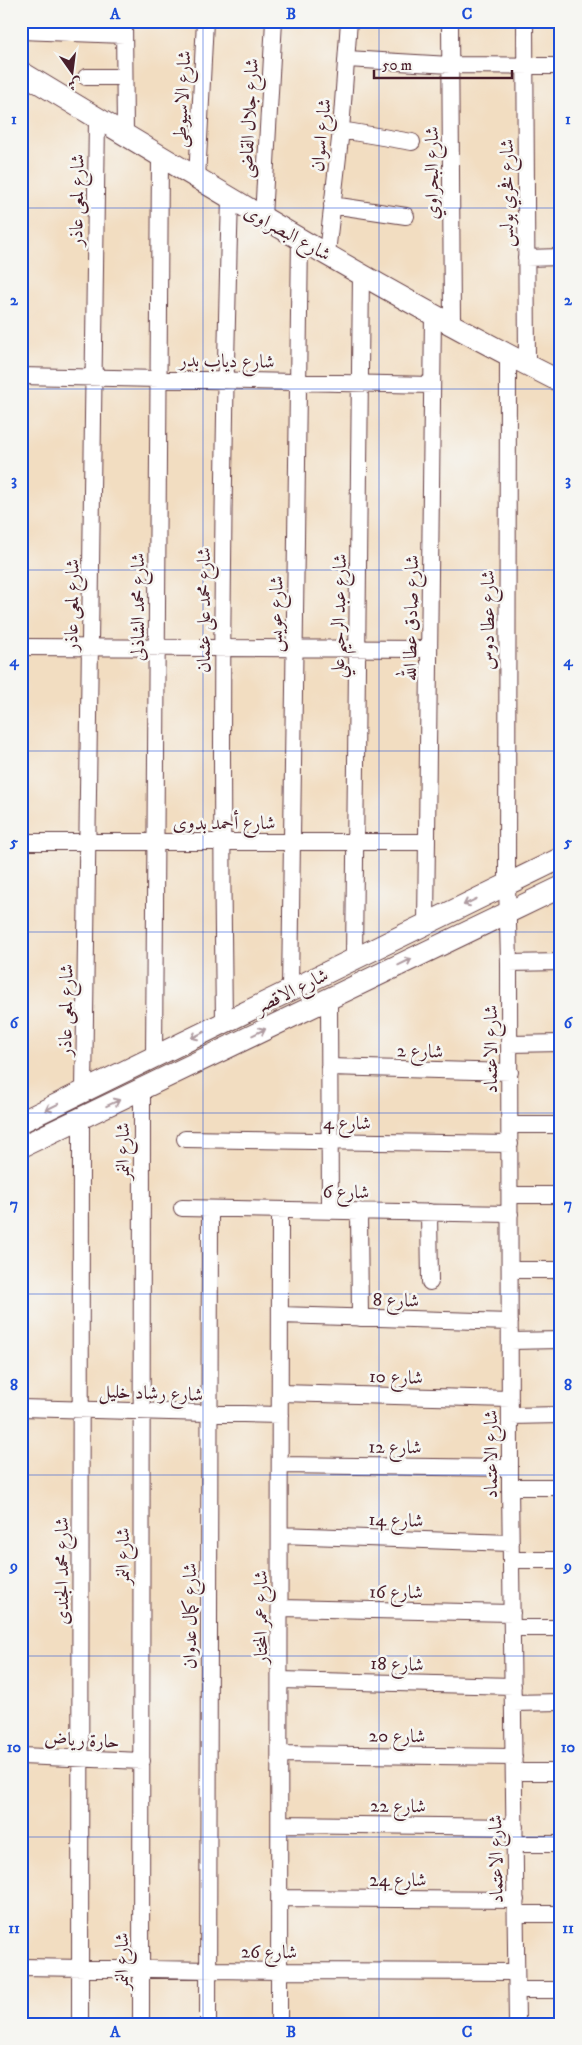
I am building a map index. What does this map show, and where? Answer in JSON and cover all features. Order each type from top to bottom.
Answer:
[{"type":"street","name":"شارع الاسيوطى","points":[[197,179],[205,21]]},
{"type":"street","name":"شارع جلال القاضى","points":[[263,217],[274,21]]},
{"type":"street","name":"شارع اسوان","points":[[327,254],[341,130],[349,21]]},
{"type":"street","name":"شارع البحراوي","points":[[450,21],[452,324]]},
{"type":"street","name":"شارع فخري بولس","points":[[524,21],[527,365]]},
{"type":"street","points":[[21,31],[124,28],[125,135]]},
{"type":"street","points":[[347,59],[450,65],[561,66]]},
{"type":"street","name":"شارع البصراوى","points":[[21,72],[230,199],[508,356],[561,382]]},
{"type":"street","points":[[86,77],[124,78]]},
{"type":"street","name":"شارع لمعى عاذر","points":[[84,1091],[98,118]]},
{"type":"street","points":[[341,130],[412,142]]},
{"type":"street","name":"شارع محمد الشاذلى","points":[[154,1057],[160,156]]},
{"type":"street","name":"شارع محمد على عثمان","points":[[224,1022],[222,842],[223,648],[225,380],[230,199]]},
{"type":"street","points":[[332,205],[406,216]]},
{"type":"street","name":"شارع عويس","points":[[290,990],[300,238]]},
{"type":"street","points":[[526,258],[561,257]]},
{"type":"street","name":"شارع عبد الرحيم علي","points":[[354,959],[361,273]]},
{"type":"street","name":"شارع صادق عطا الله","points":[[426,924],[433,314]]},
{"type":"street","name":"شارع عطا دوس","points":[[507,884],[508,356]]},
{"type":"street","name":"شارع دياب بدر","points":[[21,376],[432,384]]},
{"type":"street","points":[[21,647],[429,649]]},
{"type":"street","name":"شارع أحمد بدوى","points":[[21,842],[427,842]]},
{"type":"street","name":"شارع الاقصر","points":[[21,1122],[561,858]]},
{"type":"street","name":"شارع الاعتماد","points":[[507,884],[510,1044],[510,1487],[517,2024]]},
{"type":"street","name":"شارع الاقصر","points":[[21,1147],[561,887]]},
{"type":"street","points":[[509,963],[561,962]]},
{"type":"street","points":[[329,999],[330,1211]]},
{"type":"street","points":[[510,1044],[561,1043]]},
{"type":"street","name":"شارع 2","points":[[329,1067],[510,1072]]},
{"type":"street","name":"شارع النمر","points":[[141,2024],[142,1089]]},
{"type":"street","name":"شارع محمد الجندى","points":[[80,2024],[81,1118]]},
{"type":"street","points":[[510,1125],[561,1125]]},
{"type":"street","name":"شارع 4","points":[[185,1139],[510,1144]]},
{"type":"street","points":[[510,1195],[561,1195]]},
{"type":"street","name":"شارع 6","points":[[182,1208],[510,1214]]},
{"type":"street","name":"شارع كمال عدوان","points":[[208,2024],[210,1209]]},
{"type":"street","name":"شارع عمر المختار","points":[[279,2024],[280,1210]]},
{"type":"street","points":[[359,1211],[360,1318]]},
{"type":"street","points":[[429,1212],[430,1282]]},
{"type":"street","points":[[510,1270],[561,1270]]},
{"type":"street","name":"شارع 8","points":[[280,1316],[510,1322]]},
{"type":"street","points":[[510,1341],[561,1340]]},
{"type":"street","name":"شارع 10","points":[[280,1393],[510,1408],[561,1415]]},
{"type":"street","name":"شارع رشاد خليل","points":[[21,1408],[280,1415]]},
{"type":"street","name":"شارع 12","points":[[280,1465],[510,1468]]},
{"type":"street","points":[[510,1487],[561,1487]]},
{"type":"street","name":"شارع 14","points":[[280,1535],[511,1543]]},
{"type":"street","points":[[511,1560],[561,1560]]},
{"type":"street","name":"شارع 16","points":[[280,1608],[512,1621],[561,1628]]},
{"type":"street","name":"شارع 18","points":[[280,1680],[513,1686]]},
{"type":"street","points":[[513,1703],[561,1702]]},
{"type":"street","name":"شارع 20","points":[[280,1754],[514,1765],[561,1772]]},
{"type":"street","name":"حارة رياض","points":[[21,1756],[142,1762]]},
{"type":"street","name":"شارع 22","points":[[280,1824],[515,1836],[561,1844]]},
{"type":"street","name":"شارع 24","points":[[280,1898],[516,1907],[561,1914]]},
{"type":"street","name":"شارع 26","points":[[21,1967],[516,1972]]},
{"type":"street","points":[[517,1990],[561,1990]]}]
